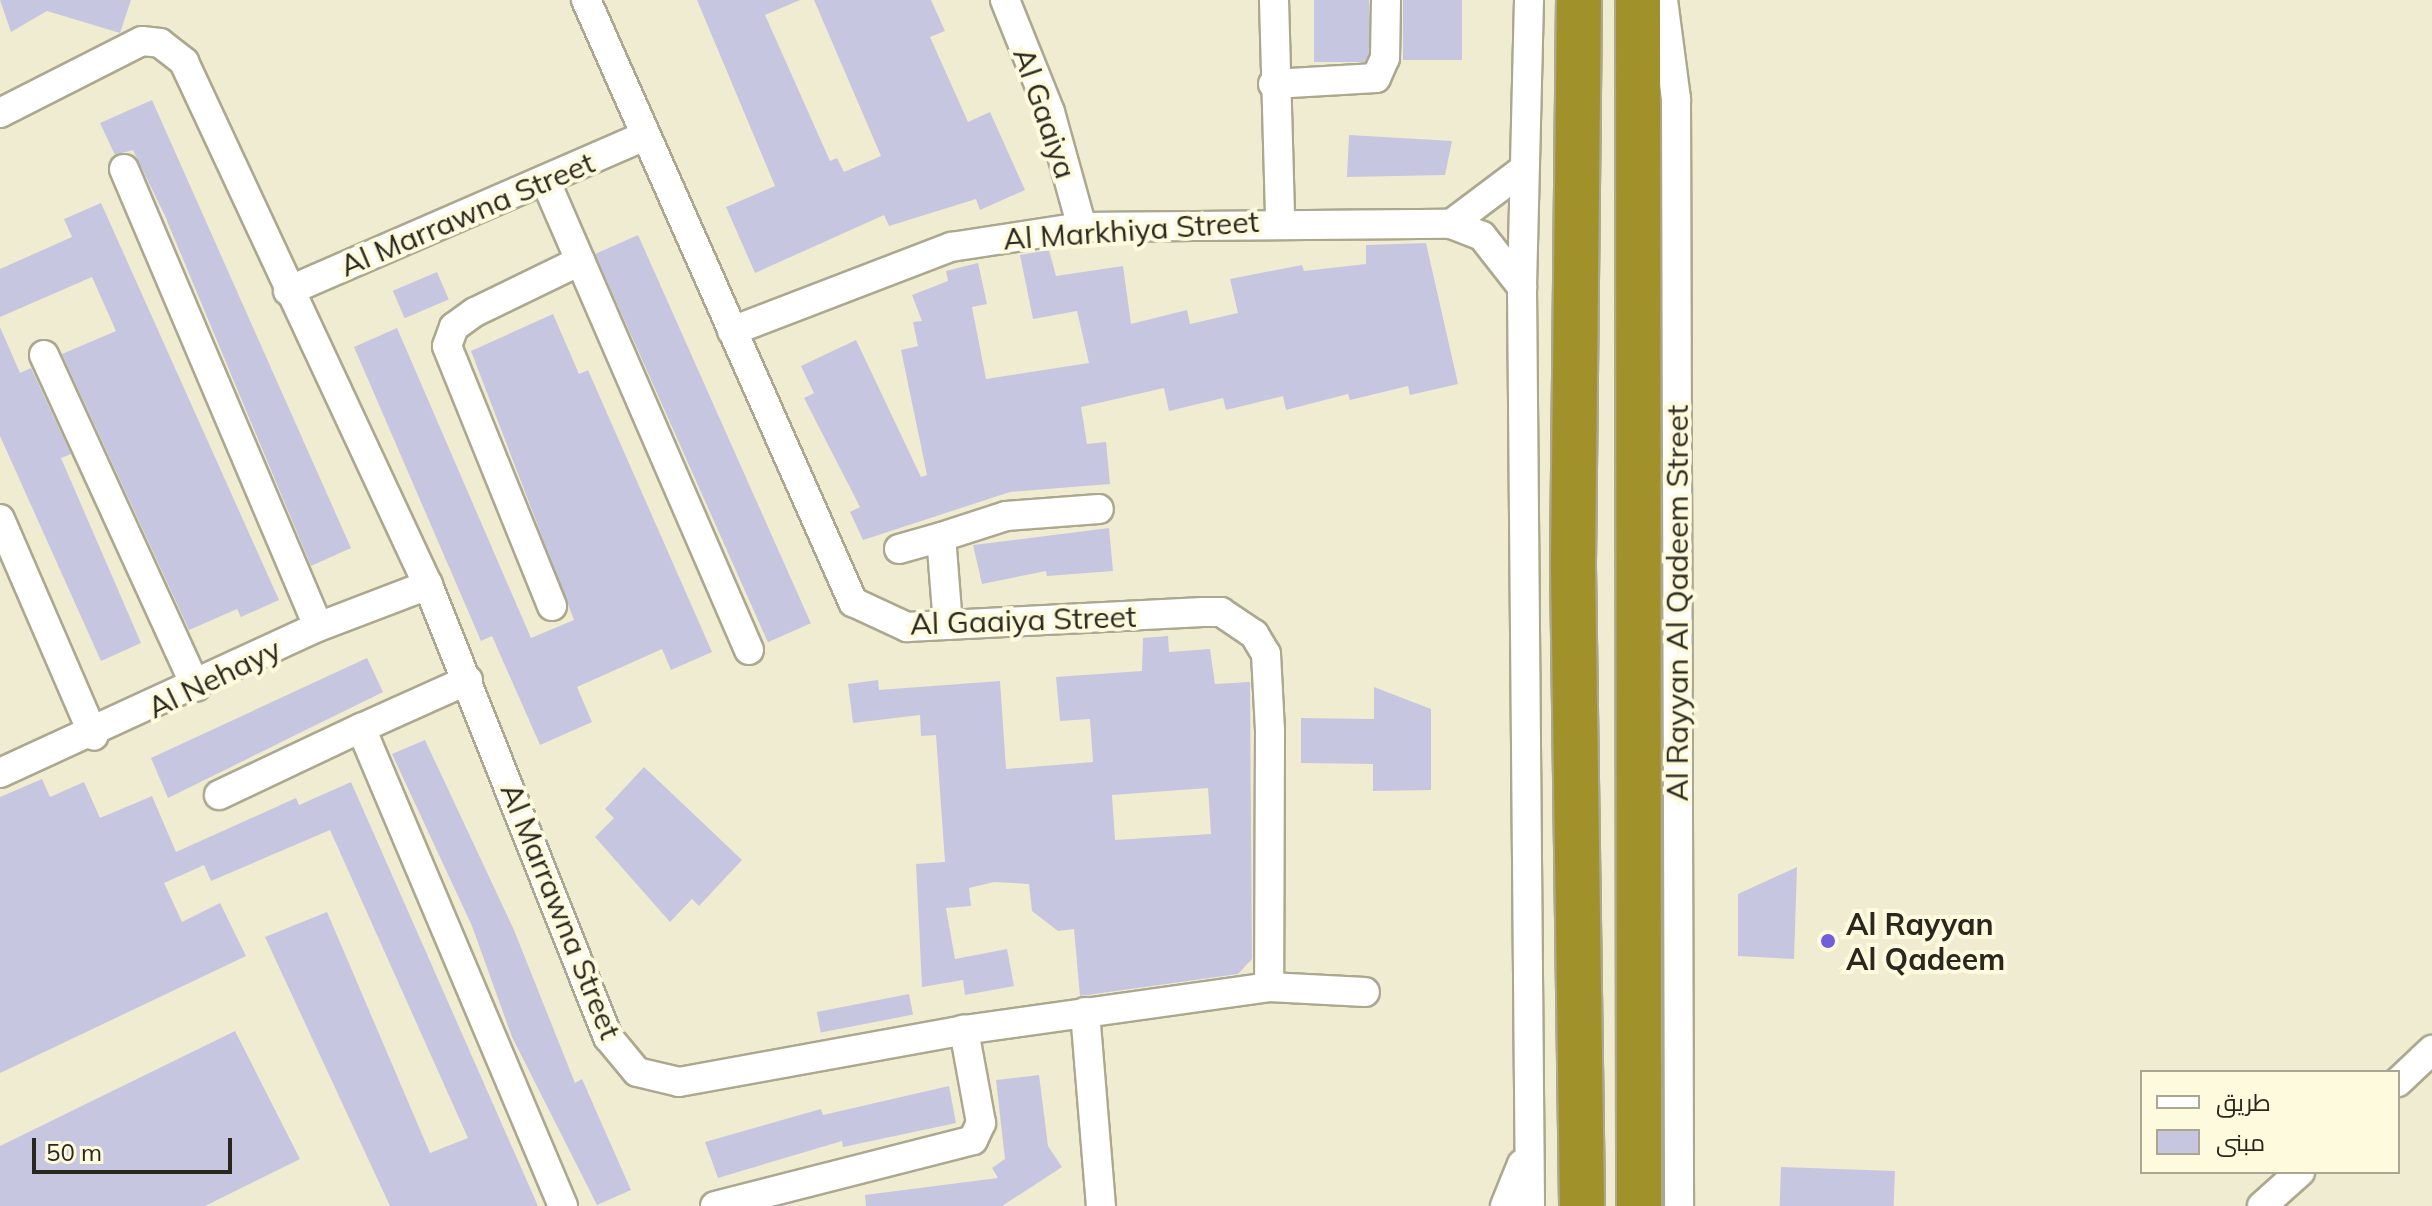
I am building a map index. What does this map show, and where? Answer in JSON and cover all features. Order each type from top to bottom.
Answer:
[{"type":"highway","points":[[1579,0],[1573,566],[1582,1206]]},
{"type":"highway","name":"Al Rayyan Al Qadeem Street","points":[[1638,0],[1639,1206]]},
{"type":"street","name":"Al Gaaiya Street","points":[[586,0],[841,587],[865,611],[895,626],[1221,612],[1254,634],[1266,654],[1270,731],[1269,987]]},
{"type":"street","name":"Al Gaaiya","points":[[1005,0],[1050,112],[1082,227]]},
{"type":"street","points":[[1274,0],[1273,84],[1280,221]]},
{"type":"street","points":[[1273,84],[1376,78],[1385,58],[1386,0]]},
{"type":"street","points":[[1529,0],[1522,287],[1530,1206]]},
{"type":"street","name":"Al Rayyan Al Qadeem Street","points":[[1663,0],[1676,99],[1679,1206]]},
{"type":"street","name":"Al Marrawna Street","points":[[0,113],[142,41],[173,50],[428,585],[608,1037],[637,1072],[679,1082],[964,1030],[1269,987],[1365,992]]},
{"type":"street","name":"Al Marrawna Street","points":[[288,291],[546,182],[645,136]]},
{"type":"street","points":[[124,169],[318,627]]},
{"type":"street","points":[[1451,224],[1524,169]]},
{"type":"street","points":[[546,182],[749,650]]},
{"type":"street","name":"Al Markhiya Street","points":[[732,331],[951,247],[1082,227],[1280,221],[1451,224],[1482,236],[1522,287]]},
{"type":"street","points":[[552,606],[447,346],[454,327],[475,312],[580,261]]},
{"type":"street","points":[[44,355],[196,687]]},
{"type":"street","points":[[899,549],[1006,516],[1099,509]]},
{"type":"street","points":[[0,519],[94,736]]},
{"type":"street","points":[[941,537],[948,625]]},
{"type":"street","name":"Al Nehayy","points":[[0,773],[94,736],[318,627],[428,585]]},
{"type":"street","points":[[219,795],[468,680]]},
{"type":"street","points":[[361,728],[563,1206]]},
{"type":"street","points":[[1085,1012],[1101,1206]]},
{"type":"street","points":[[715,1206],[973,1140],[981,1123],[964,1030]]},
{"type":"street","points":[[2400,1080],[2432,1050]]},
{"type":"street","points":[[1505,1206],[1529,1144]]},
{"type":"street","points":[[2262,1206],[2298,1174]]},
{"type":"building","points":[[0,0],[131,0],[120,33],[47,11],[11,32]]},
{"type":"building","points":[[697,0],[800,0],[765,15],[830,161],[837,158],[844,172],[881,156],[814,0],[931,0],[945,31],[930,37],[968,122],[990,112],[1025,190],[980,210],[976,199],[889,226],[884,215],[755,273],[726,207],[775,186]]},
{"type":"building","points":[[1314,0],[1369,0],[1369,62],[1314,62]]},
{"type":"building","points":[[1403,0],[1462,0],[1462,60],[1403,60]]},
{"type":"building","points":[[152,100],[351,548],[311,566],[165,216],[133,150],[115,155],[100,123]]},
{"type":"building","points":[[1349,135],[1452,141],[1445,175],[1347,177]]},
{"type":"building","points":[[101,203],[279,600],[241,617],[237,609],[189,630],[62,354],[116,331],[92,277],[0,317],[0,269],[72,237],[64,219]]},
{"type":"building","points":[[638,235],[811,623],[768,642],[595,254]]},
{"type":"building","points":[[1426,243],[1458,384],[1410,395],[1408,386],[1350,400],[1348,394],[1286,410],[1283,396],[1226,410],[1223,398],[1169,411],[1164,388],[1081,407],[1087,444],[1106,442],[1110,484],[1010,492],[863,540],[850,512],[860,507],[804,398],[814,393],[801,366],[856,340],[921,477],[927,475],[901,350],[918,346],[913,322],[922,321],[912,295],[948,281],[946,271],[978,263],[987,304],[972,307],[986,379],[1089,363],[1077,311],[1033,319],[1020,255],[1049,250],[1056,276],[1123,266],[1131,324],[1187,310],[1190,324],[1238,313],[1230,279],[1302,265],[1304,271],[1366,264],[1366,245]]},
{"type":"building","points":[[437,272],[449,300],[405,318],[393,291]]},
{"type":"building","points":[[553,314],[579,374],[588,370],[712,652],[671,670],[662,649],[577,687],[592,722],[540,745],[492,636],[481,641],[354,347],[397,328],[531,638],[574,620],[471,351]]},
{"type":"building","points":[[0,327],[20,373],[31,368],[71,454],[61,458],[141,643],[101,661],[0,436]]},
{"type":"building","points":[[1109,528],[1113,571],[1047,576],[1046,571],[982,584],[973,545]]},
{"type":"building","points":[[1168,636],[1169,652],[1210,649],[1215,684],[1250,682],[1252,959],[1238,974],[1080,996],[1074,929],[1058,931],[1032,911],[1029,884],[994,882],[969,888],[971,906],[946,908],[955,959],[1007,949],[1014,986],[965,995],[963,980],[922,987],[916,864],[945,862],[936,735],[921,736],[920,715],[853,723],[848,684],[878,680],[879,690],[1000,681],[1006,769],[1093,762],[1090,719],[1060,721],[1056,677],[1142,671],[1143,638]],"holes":[[[1208,788],[1211,834],[1115,840],[1112,795]]]},
{"type":"building","points":[[367,658],[383,692],[168,798],[151,758]]},
{"type":"building","points":[[1374,687],[1431,709],[1431,790],[1373,791],[1373,764],[1301,763],[1301,718],[1374,719]]},
{"type":"building","points":[[425,740],[514,930],[575,1083],[582,1079],[631,1190],[597,1205],[512,1037],[472,926],[392,754]]},
{"type":"building","points":[[644,767],[742,860],[699,906],[692,899],[670,922],[595,837],[614,818],[605,809]]},
{"type":"building","points":[[42,779],[50,797],[84,782],[100,818],[152,796],[176,852],[296,798],[299,805],[351,782],[538,1206],[390,1206],[265,937],[327,912],[430,1153],[468,1138],[330,830],[211,881],[204,865],[164,883],[182,922],[220,903],[246,956],[0,1073],[0,797]]},
{"type":"building","points":[[1797,867],[1794,959],[1738,956],[1738,894]]},
{"type":"building","points":[[909,994],[913,1015],[821,1033],[817,1012]]},
{"type":"building","points":[[235,1031],[300,1159],[205,1206],[0,1206],[0,1146]]},
{"type":"building","points":[[1039,1075],[1048,1146],[1062,1167],[1002,1206],[866,1206],[865,1195],[998,1178],[992,1168],[1005,1159],[996,1080]]},
{"type":"building","points":[[949,1086],[956,1123],[843,1147],[842,1141],[718,1178],[705,1142],[821,1109],[823,1115]]},
{"type":"building","points":[[1781,1167],[1895,1171],[1894,1206],[1780,1206]]},
{"type":"place","name":"Al Rayyan Al Qadeem","points":[[1828,941]]}]
